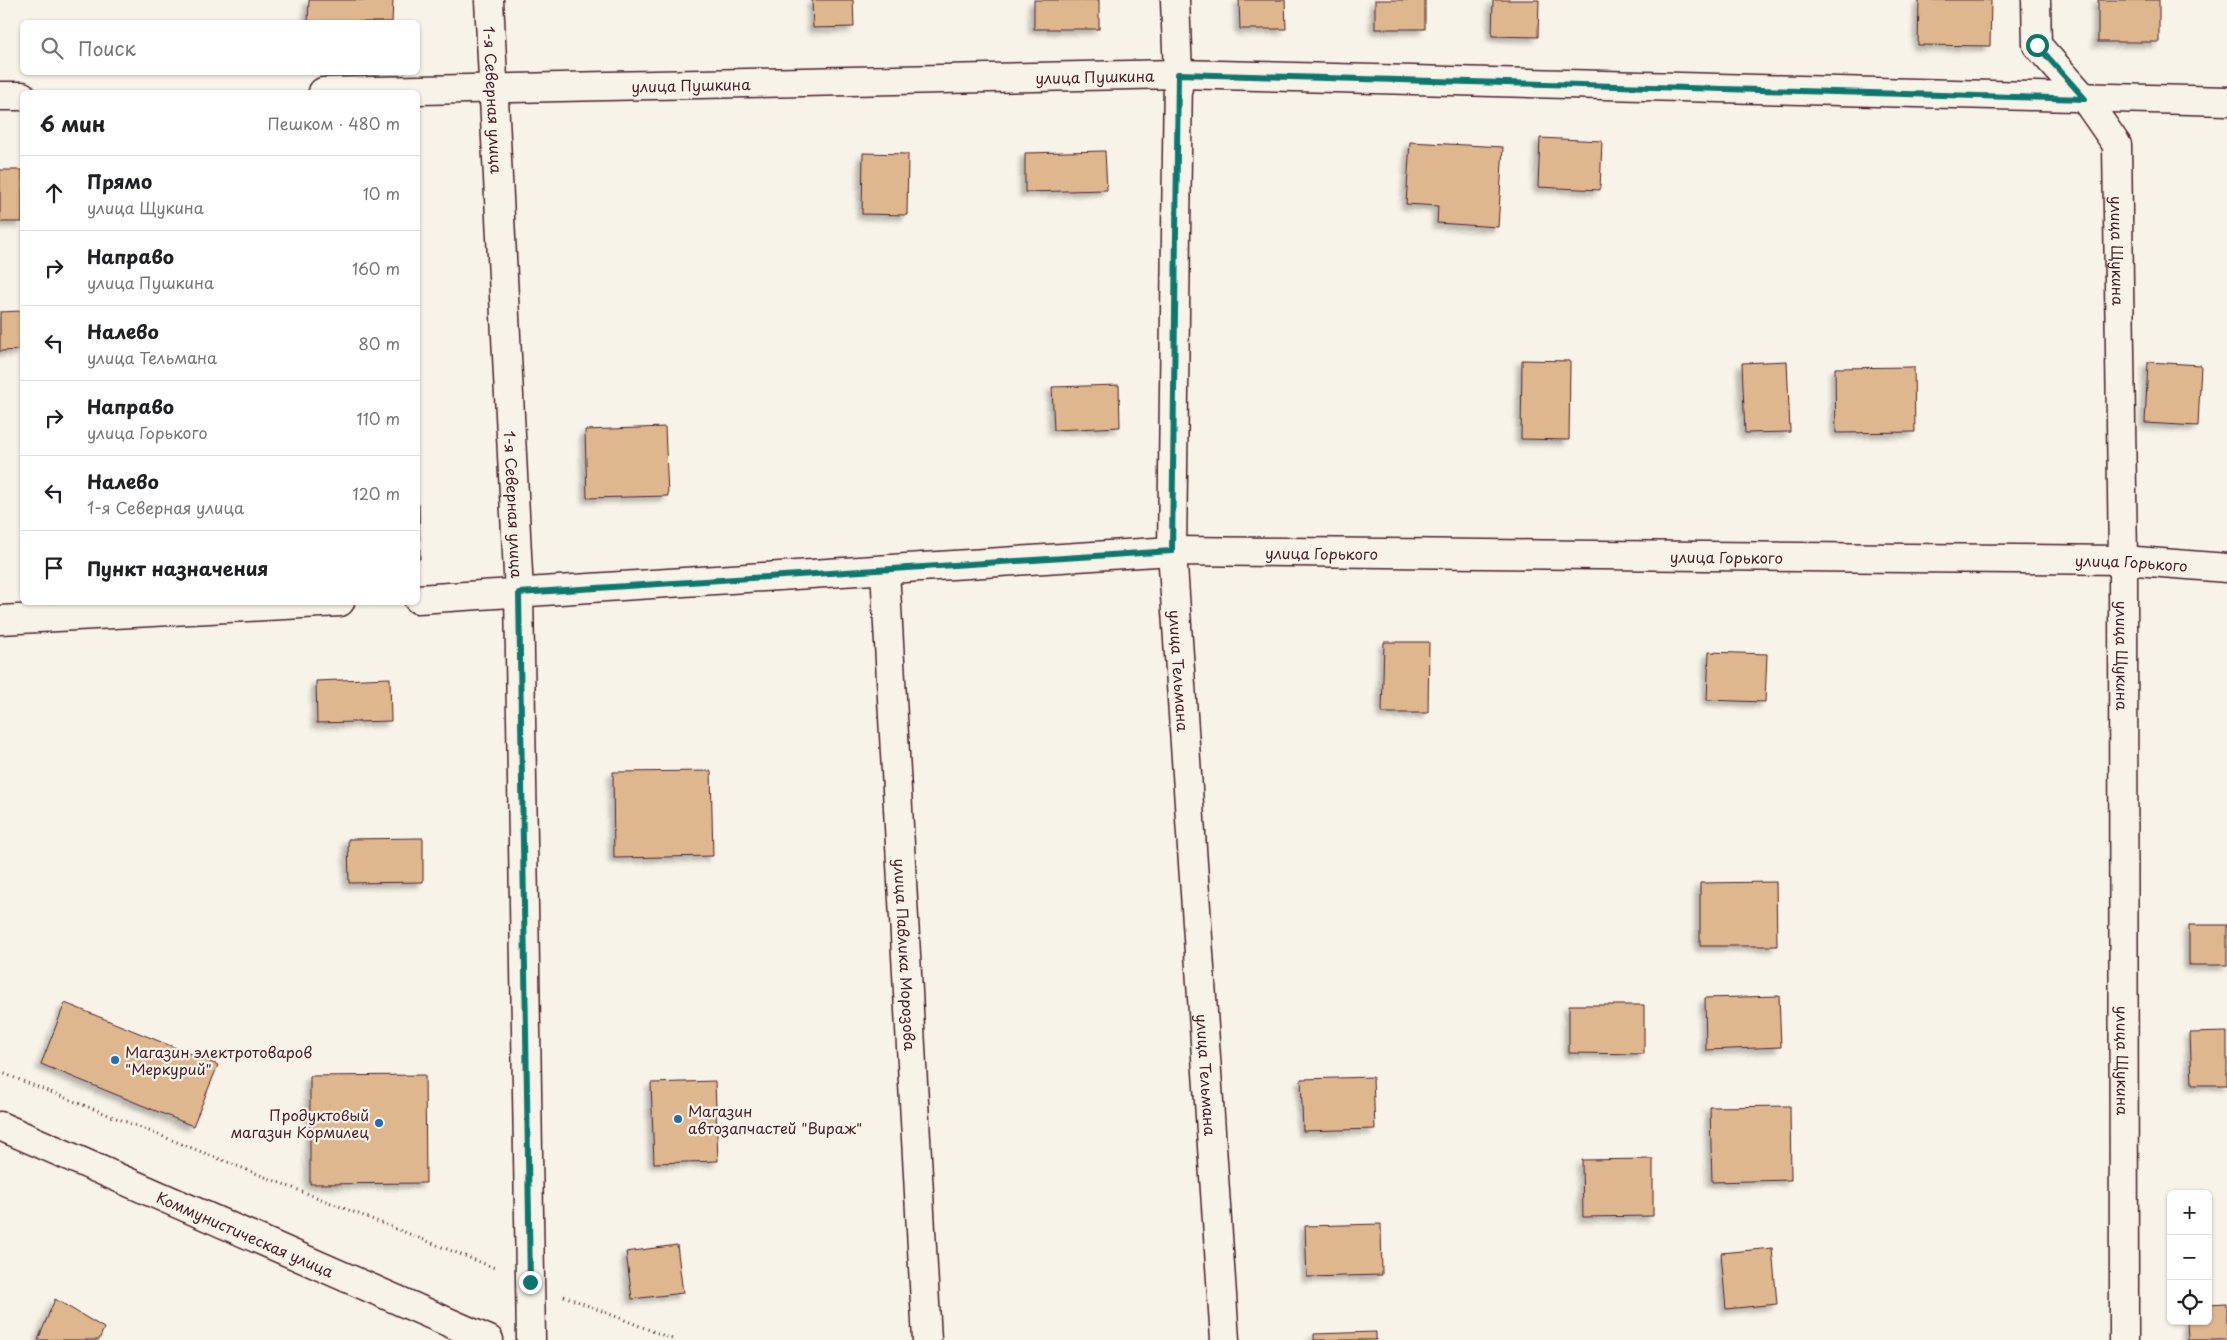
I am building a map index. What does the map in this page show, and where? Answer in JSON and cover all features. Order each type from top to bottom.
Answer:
[{"type":"street","name":"1-я Северная улица","points":[[489,0],[492,90],[519,593],[531,1340]]},
{"type":"street","name":"улица Тельмана","points":[[1174,0],[1178,74],[1172,551],[1225,1340]]},
{"type":"street","name":"улица Щукина","points":[[2036,0],[2037,45],[2085,99],[2118,145],[2123,560],[2124,1340]]},
{"type":"street","name":"улица Пушкина","points":[[420,91],[1178,74],[2085,99],[2227,101]]},
{"type":"street","points":[[0,96],[20,96]]},
{"type":"street","name":"улица Горького","points":[[420,598],[1172,551],[2123,560],[2227,568]]},
{"type":"street","name":"улица Павлика Морозова","points":[[885,570],[927,1340]]},
{"type":"street","points":[[0,620],[283,605]]},
{"type":"street","name":"Коммунистическая улица","points":[[0,1126],[490,1340]]},
{"type":"path","points":[[0,1072],[675,1340]]},
{"type":"building","points":[[309,0],[393,0],[392,20],[308,20]]},
{"type":"building","points":[[812,0],[853,0],[854,27],[813,28]]},
{"type":"building","points":[[1034,0],[1099,0],[1099,29],[1034,29]]},
{"type":"building","points":[[1239,0],[1285,0],[1286,29],[1240,29]]},
{"type":"building","points":[[1375,0],[1425,0],[1425,29],[1375,29]]},
{"type":"building","points":[[1493,0],[1539,0],[1538,37],[1492,36]]},
{"type":"building","points":[[1919,0],[1991,0],[1990,46],[1918,45]]},
{"type":"building","points":[[2098,0],[2159,0],[2159,42],[2098,42]]},
{"type":"building","points":[[1540,138],[1602,141],[1600,190],[1538,187]]},
{"type":"building","points":[[1410,142],[1503,147],[1498,227],[1437,223],[1438,206],[1406,204]]},
{"type":"building","points":[[1105,151],[1107,190],[1025,192],[1025,153]]},
{"type":"building","points":[[863,153],[908,154],[907,215],[862,214]]},
{"type":"building","points":[[0,170],[20,170],[20,222],[0,222]]},
{"type":"building","points":[[20,311],[20,350],[0,351],[0,312]]},
{"type":"building","points":[[1522,360],[1570,361],[1569,440],[1521,439]]},
{"type":"building","points":[[1787,361],[1790,432],[1745,433],[1742,363]]},
{"type":"building","points":[[2148,362],[2201,365],[2198,426],[2145,423]]},
{"type":"building","points":[[1914,367],[1915,432],[1836,433],[1835,368]]},
{"type":"building","points":[[1119,385],[1120,427],[1054,430],[1052,387]]},
{"type":"building","points":[[665,427],[668,496],[587,498],[585,430]]},
{"type":"building","points":[[1384,642],[1429,642],[1428,713],[1382,713]]},
{"type":"building","points":[[1709,652],[1767,654],[1765,702],[1707,700]]},
{"type":"building","points":[[390,678],[391,721],[317,723],[316,681]]},
{"type":"building","points":[[711,771],[713,856],[614,858],[613,772]]},
{"type":"building","points":[[423,838],[423,882],[349,883],[348,839]]},
{"type":"building","points":[[1776,882],[1777,946],[1700,946],[1700,883]]},
{"type":"building","points":[[2189,925],[2227,925],[2227,965],[2189,965]]},
{"type":"building","points":[[1779,996],[1781,1047],[1706,1050],[1705,998]]},
{"type":"building","points":[[65,1003],[218,1065],[193,1126],[41,1064]]},
{"type":"building","points":[[1569,1005],[1644,1005],[1644,1054],[1569,1053]]},
{"type":"building","points":[[2227,1032],[2227,1085],[2192,1085],[2190,1033]]},
{"type":"building","points":[[425,1075],[426,1183],[310,1184],[310,1076]]},
{"type":"building","points":[[1373,1077],[1375,1129],[1303,1131],[1301,1079]]},
{"type":"building","points":[[715,1081],[718,1161],[654,1163],[651,1083]]},
{"type":"building","points":[[1790,1106],[1791,1180],[1712,1182],[1710,1107]]},
{"type":"building","points":[[1653,1159],[1653,1216],[1583,1217],[1582,1160]]},
{"type":"building","points":[[1381,1224],[1382,1275],[1307,1277],[1305,1226]]},
{"type":"building","points":[[677,1245],[683,1293],[632,1299],[626,1252]]},
{"type":"building","points":[[1772,1248],[1777,1304],[1726,1309],[1721,1253]]},
{"type":"building","points":[[55,1299],[104,1328],[99,1340],[38,1340]]},
{"type":"building","points":[[2227,1303],[2227,1340],[2188,1340],[2187,1325],[2212,1325],[2212,1304]]},
{"type":"building","points":[[1376,1332],[1376,1340],[1314,1340],[1314,1334]]},
{"type":"place","name":"Магазин электротоваров \"Меркурий\"","points":[[115,1060]]},
{"type":"place","name":"Магазин автозапчастей \"Вираж\"","points":[[678,1119]]},
{"type":"place","name":"Продуктовый магазин Кормилец","points":[[379,1123]]},
{"type":"route","points":[[530,1282],[519,593],[1172,551],[1178,74],[2085,99],[2037,45]]}]
